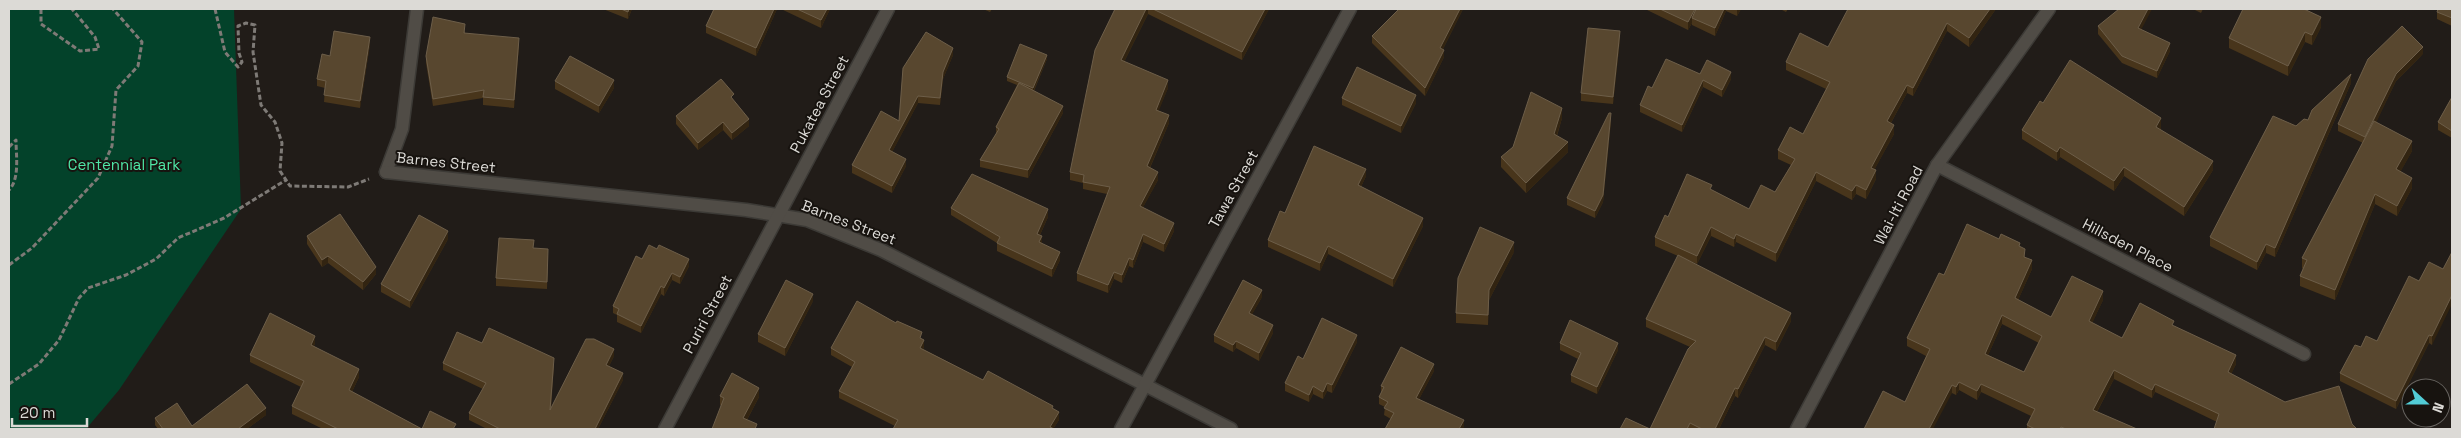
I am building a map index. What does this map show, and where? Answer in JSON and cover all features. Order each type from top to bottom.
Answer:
[{"type":"street","points":[[386,172],[402,129],[417,9]]},
{"type":"street","name":"Pukatea Street","points":[[778,214],[888,9]]},
{"type":"street","name":"Tawa Street","points":[[1120,429],[1350,9]]},
{"type":"street","name":"Wai-Iti Road","points":[[1797,429],[1937,165],[2049,9]]},
{"type":"street","name":"Hillsden Place","points":[[1937,165],[2304,354]]},
{"type":"street","name":"Barnes Street","points":[[386,172],[778,214],[807,220],[881,250],[1230,429]]},
{"type":"street","name":"Puriri Street","points":[[665,429],[778,214]]},
{"type":"path","points":[[42,9],[41,24],[80,51],[99,49],[95,37],[72,9]]},
{"type":"path","points":[[9,264],[32,248],[98,178],[112,146],[116,90],[138,66],[142,42],[113,9]]},
{"type":"path","points":[[214,9],[225,52],[238,67],[242,62],[239,53],[238,26],[246,23],[254,25],[253,52],[261,105],[275,122],[282,143],[280,171],[290,186],[348,187],[386,172]]},
{"type":"path","points":[[9,147],[16,140],[17,164],[13,186],[9,190]]},
{"type":"path","points":[[9,384],[39,364],[59,340],[79,298],[88,288],[126,275],[146,265],[156,259],[178,238],[224,218],[286,180]]},
{"type":"green space","name":"Centennial Park","points":[[9,9],[234,9],[241,209],[119,390],[86,429],[9,429]]},
{"type":"building","points":[[714,9],[774,9],[756,48],[706,26]]},
{"type":"building","points":[[797,9],[827,9],[821,20]]},
{"type":"building","points":[[1115,9],[1146,9],[1121,60],[1168,80],[1156,110],[1169,115],[1147,166],[1158,172],[1140,206],[1174,223],[1164,244],[1143,234],[1133,260],[1129,258],[1122,275],[1114,272],[1108,285],[1077,273],[1110,187],[1083,182],[1084,175],[1070,172],[1095,50]]},
{"type":"building","points":[[1153,9],[1265,9],[1242,52]]},
{"type":"building","points":[[1399,9],[1460,9],[1440,48],[1444,50],[1425,88],[1372,36]]},
{"type":"building","points":[[1660,9],[1695,9],[1688,22]]},
{"type":"building","points":[[1696,9],[1724,9],[1715,28],[1692,18]]},
{"type":"building","points":[[1848,9],[1990,9],[1969,38],[1947,23],[1913,88],[1907,85],[1887,121],[1894,125],[1871,168],[1876,170],[1866,190],[1856,185],[1852,191],[1816,172],[1776,253],[1736,234],[1734,239],[1711,227],[1697,256],[1655,237],[1665,215],[1668,217],[1687,174],[1712,185],[1710,189],[1749,209],[1761,185],[1775,192],[1795,159],[1778,150],[1790,127],[1803,134],[1830,82],[1786,62],[1800,33],[1828,47]]},
{"type":"building","points":[[2119,9],[2148,9],[2138,28],[2170,43],[2157,71],[2122,56],[2098,26]]},
{"type":"building","points":[[2243,9],[2304,9],[2321,17],[2312,35],[2305,32],[2288,66],[2229,38]]},
{"type":"building","points":[[2438,9],[2452,9],[2452,18],[2437,12]]},
{"type":"building","points":[[433,17],[465,24],[464,33],[519,38],[514,100],[483,97],[484,90],[433,99],[426,56]]},
{"type":"building","points":[[2402,26],[2423,47],[2396,74],[2365,137],[2338,124],[2368,59]]},
{"type":"building","points":[[1588,28],[1620,31],[1613,97],[1581,93]]},
{"type":"building","points":[[334,31],[370,37],[360,101],[324,95],[326,81],[317,79],[322,54],[330,56]]},
{"type":"building","points":[[926,32],[953,48],[943,72],[940,98],[918,96],[889,150],[906,159],[892,186],[852,165],[881,111],[899,121],[903,68]]},
{"type":"building","points":[[1020,44],[1047,55],[1033,88],[1007,77]]},
{"type":"building","points":[[570,56],[614,80],[599,106],[555,81]]},
{"type":"building","points":[[1666,59],[1700,74],[1707,60],[1731,72],[1722,90],[1703,80],[1682,125],[1640,105],[1648,86],[1652,88]]},
{"type":"building","points":[[2070,60],[2161,118],[2156,127],[2213,161],[2184,207],[2124,167],[2114,181],[2060,147],[2057,152],[2022,130],[2040,101],[2043,103]]},
{"type":"building","points":[[1357,67],[1416,95],[1401,126],[1342,98]]},
{"type":"building","points":[[2351,74],[2275,248],[2266,244],[2257,262],[2210,237],[2273,116],[2296,126],[2304,119],[2308,120],[2312,110]]},
{"type":"building","points":[[721,79],[734,94],[731,97],[749,119],[732,133],[723,122],[698,143],[676,116]]},
{"type":"building","points":[[1019,83],[1063,106],[1028,170],[980,160],[999,129],[996,127]]},
{"type":"building","points":[[1531,92],[1562,108],[1554,134],[1568,142],[1526,183],[1501,157],[1513,147]]},
{"type":"building","points":[[2452,97],[2452,131],[2438,122]]},
{"type":"building","points":[[1609,113],[1611,113],[1603,195],[1595,211],[1567,198]]},
{"type":"building","points":[[2374,121],[2412,141],[2396,169],[2412,178],[2397,206],[2375,194],[2335,290],[2300,276],[2307,260],[2302,258]]},
{"type":"building","points":[[1314,146],[1366,169],[1358,185],[1423,218],[1393,279],[1328,246],[1320,263],[1268,240],[1280,211],[1285,213]]},
{"type":"building","points":[[972,174],[1048,209],[1037,234],[1042,236],[1039,242],[1060,252],[1052,269],[997,243],[1000,237],[951,208]]},
{"type":"building","points":[[340,214],[376,267],[363,282],[328,256],[322,260],[307,236]]},
{"type":"building","points":[[419,215],[448,231],[410,301],[381,284]]},
{"type":"building","points":[[1967,224],[1999,239],[2001,234],[2020,243],[2019,246],[2025,249],[2024,257],[2032,260],[2015,298],[2051,317],[2072,276],[2103,291],[2089,321],[2122,338],[2140,303],[2174,321],[2172,325],[2236,355],[2228,372],[2285,402],[2339,386],[2352,424],[2357,429],[2214,429],[2219,414],[2155,384],[2152,390],[2114,370],[2093,410],[2137,429],[2066,429],[2061,427],[2060,429],[2035,429],[2027,425],[2035,409],[1981,384],[1977,391],[1959,382],[1956,387],[1952,385],[1929,429],[1864,429],[1883,391],[1905,402],[1930,349],[1907,338],[1939,273],[1944,275]],"holes":[[[2002,315],[2042,336],[2024,372],[1985,354]]]},
{"type":"building","points":[[1480,227],[1514,242],[1489,290],[1488,315],[1456,313],[1458,278]]},
{"type":"building","points":[[499,238],[534,240],[533,248],[548,249],[547,282],[496,278]]},
{"type":"building","points":[[649,245],[657,249],[659,245],[689,259],[680,277],[672,273],[664,288],[661,286],[641,326],[617,314],[619,309],[613,306],[636,256],[642,259]]},
{"type":"building","points":[[2452,252],[2452,295],[2432,336],[2429,335],[2408,378],[2401,378],[2401,391],[2396,401],[2340,373],[2355,345],[2361,347],[2366,336],[2377,341],[2409,276],[2419,281],[2429,262],[2443,269]]},
{"type":"building","points":[[1678,255],[1791,313],[1776,342],[1765,337],[1738,389],[1735,388],[1715,429],[1702,429],[1690,423],[1687,429],[1650,429],[1688,349],[1696,341],[1646,319]]},
{"type":"building","points":[[786,280],[813,294],[785,348],[758,334]]},
{"type":"building","points":[[1243,280],[1262,290],[1249,313],[1273,325],[1259,353],[1236,341],[1233,345],[1214,335]]},
{"type":"building","points":[[857,301],[896,323],[897,321],[922,332],[920,338],[924,340],[920,348],[983,380],[988,371],[1053,406],[1052,408],[1059,412],[1050,427],[1054,429],[893,429],[898,420],[839,391],[855,362],[831,348]]},
{"type":"building","points":[[270,313],[315,336],[311,345],[359,369],[349,390],[422,429],[338,429],[292,406],[304,381],[250,355]]},
{"type":"building","points":[[1322,318],[1357,335],[1332,385],[1327,383],[1323,392],[1313,386],[1309,395],[1285,383],[1298,356],[1303,359]]},
{"type":"building","points":[[1570,320],[1618,343],[1597,387],[1571,375],[1581,353],[1560,343]]},
{"type":"building","points":[[489,328],[554,358],[550,410],[586,339],[594,339],[614,349],[606,365],[623,373],[595,429],[500,429],[469,413],[486,383],[443,363],[457,332],[482,343]]},
{"type":"building","points":[[1401,347],[1434,364],[1416,398],[1464,420],[1459,429],[1385,429],[1394,413],[1384,408],[1388,402],[1379,397],[1384,387],[1381,386]]},
{"type":"building","points":[[732,373],[759,388],[743,418],[757,424],[755,429],[712,429],[724,398],[720,396]]},
{"type":"building","points":[[247,384],[266,408],[238,429],[163,429],[155,418],[177,403],[192,426]]},
{"type":"building","points":[[430,411],[456,424],[453,429],[422,429]]},
{"type":"building","points":[[1626,418],[1650,429],[1620,429]]}]
